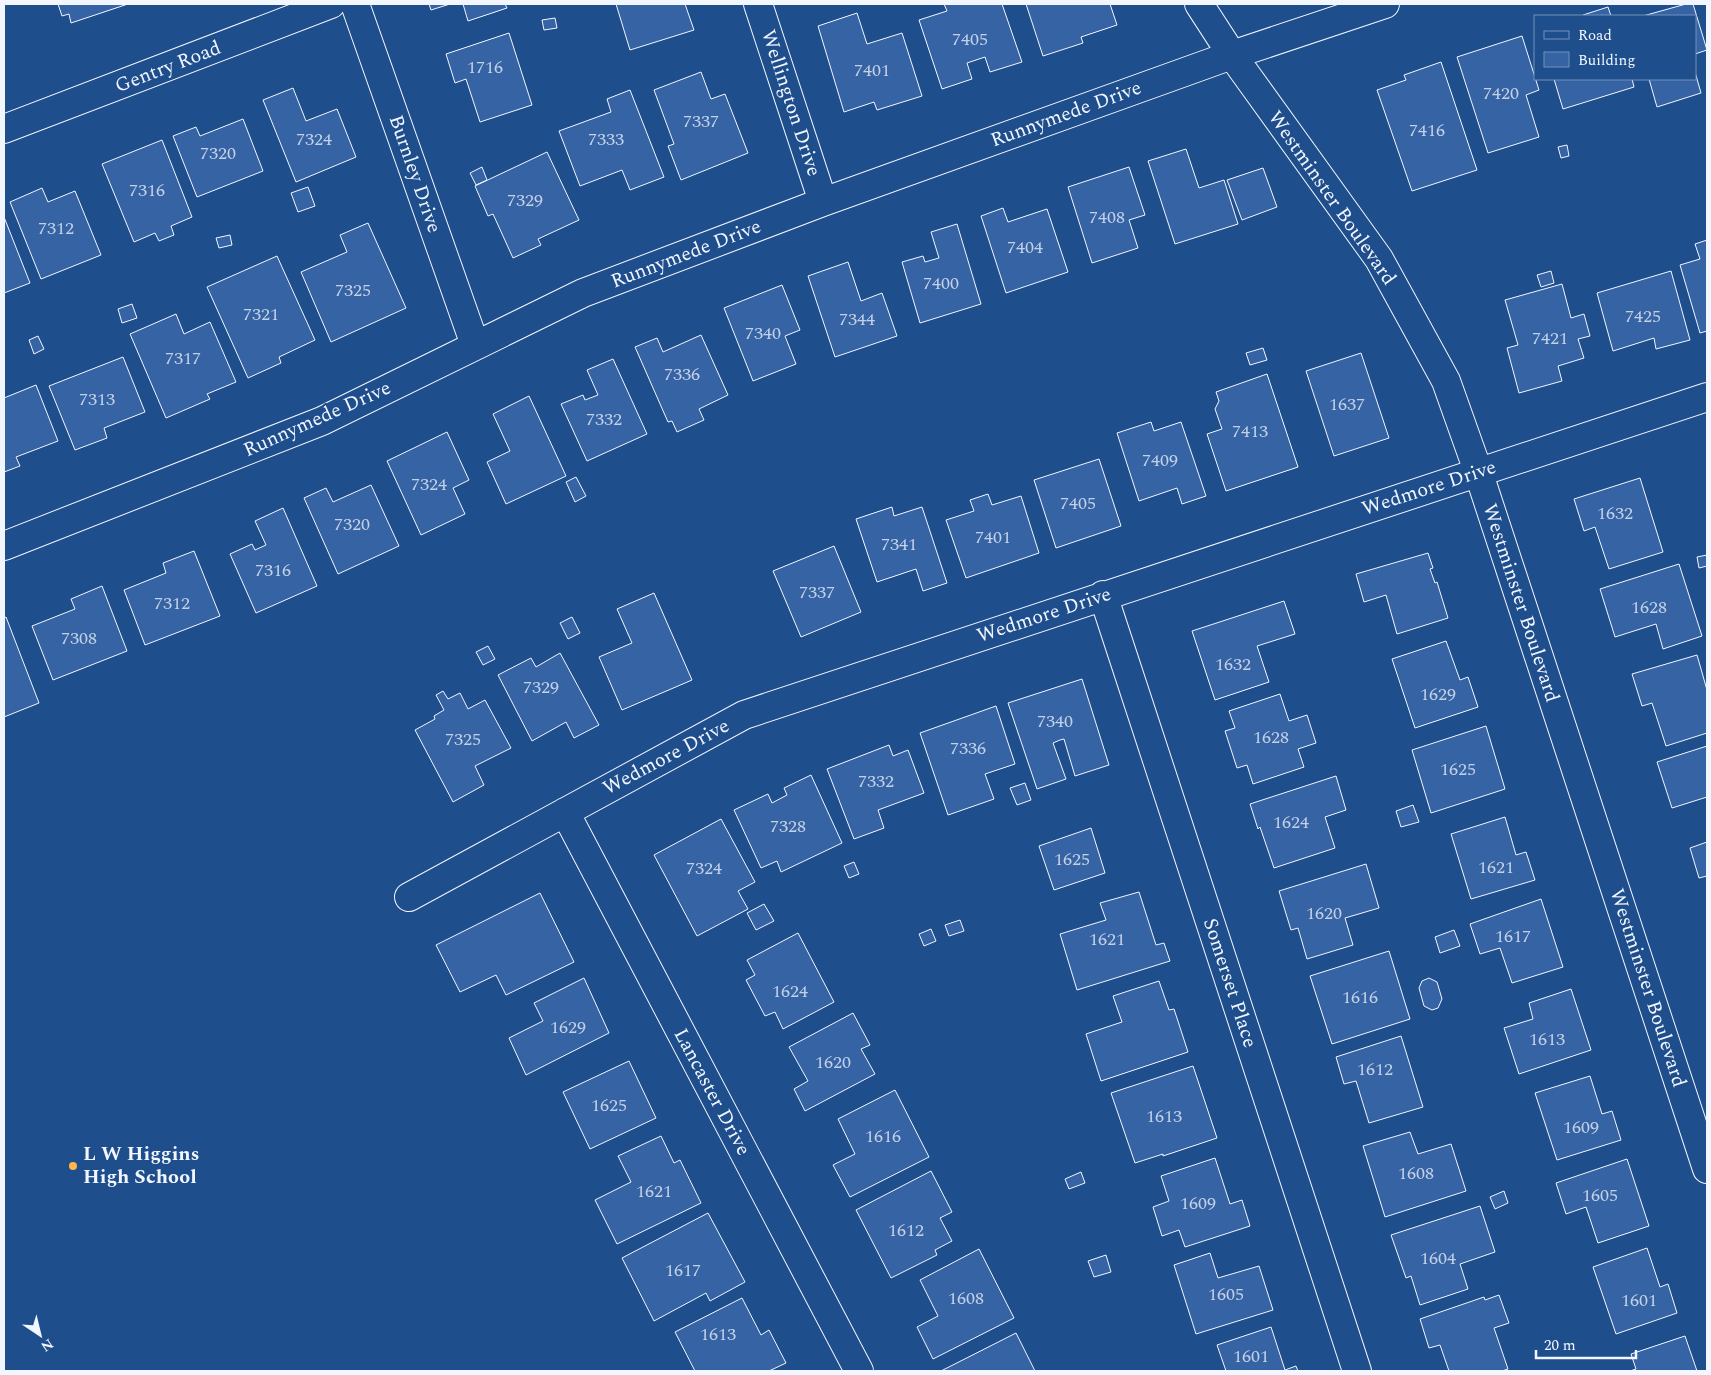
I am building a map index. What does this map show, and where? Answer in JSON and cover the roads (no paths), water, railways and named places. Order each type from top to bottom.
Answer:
[{"type":"street","name":"Gentry Road","points":[[4,129],[331,4]]},
{"type":"street","name":"Burnley Drive","points":[[355,4],[476,345]]},
{"type":"street","name":"Wellington Drive","points":[[758,4],[824,202]]},
{"type":"street","name":"Westminster Boulevard","points":[[1198,4],[1232,55],[1379,259],[1446,380],[1478,471],[1707,1169]]},
{"type":"street","name":"Runnymede Drive","points":[[4,546],[322,421],[583,293],[824,202],[1232,55],[1385,4]]},
{"type":"street","name":"Wedmore Drive","points":[[409,897],[744,715],[1707,396]]},
{"type":"street","name":"Somerset Place","points":[[1103,595],[1357,1371]]},
{"type":"street","name":"Lancaster Drive","points":[[565,812],[860,1371]]},
{"type":"place","name":"L W Higgins High School","points":[[73,1166]]}]
